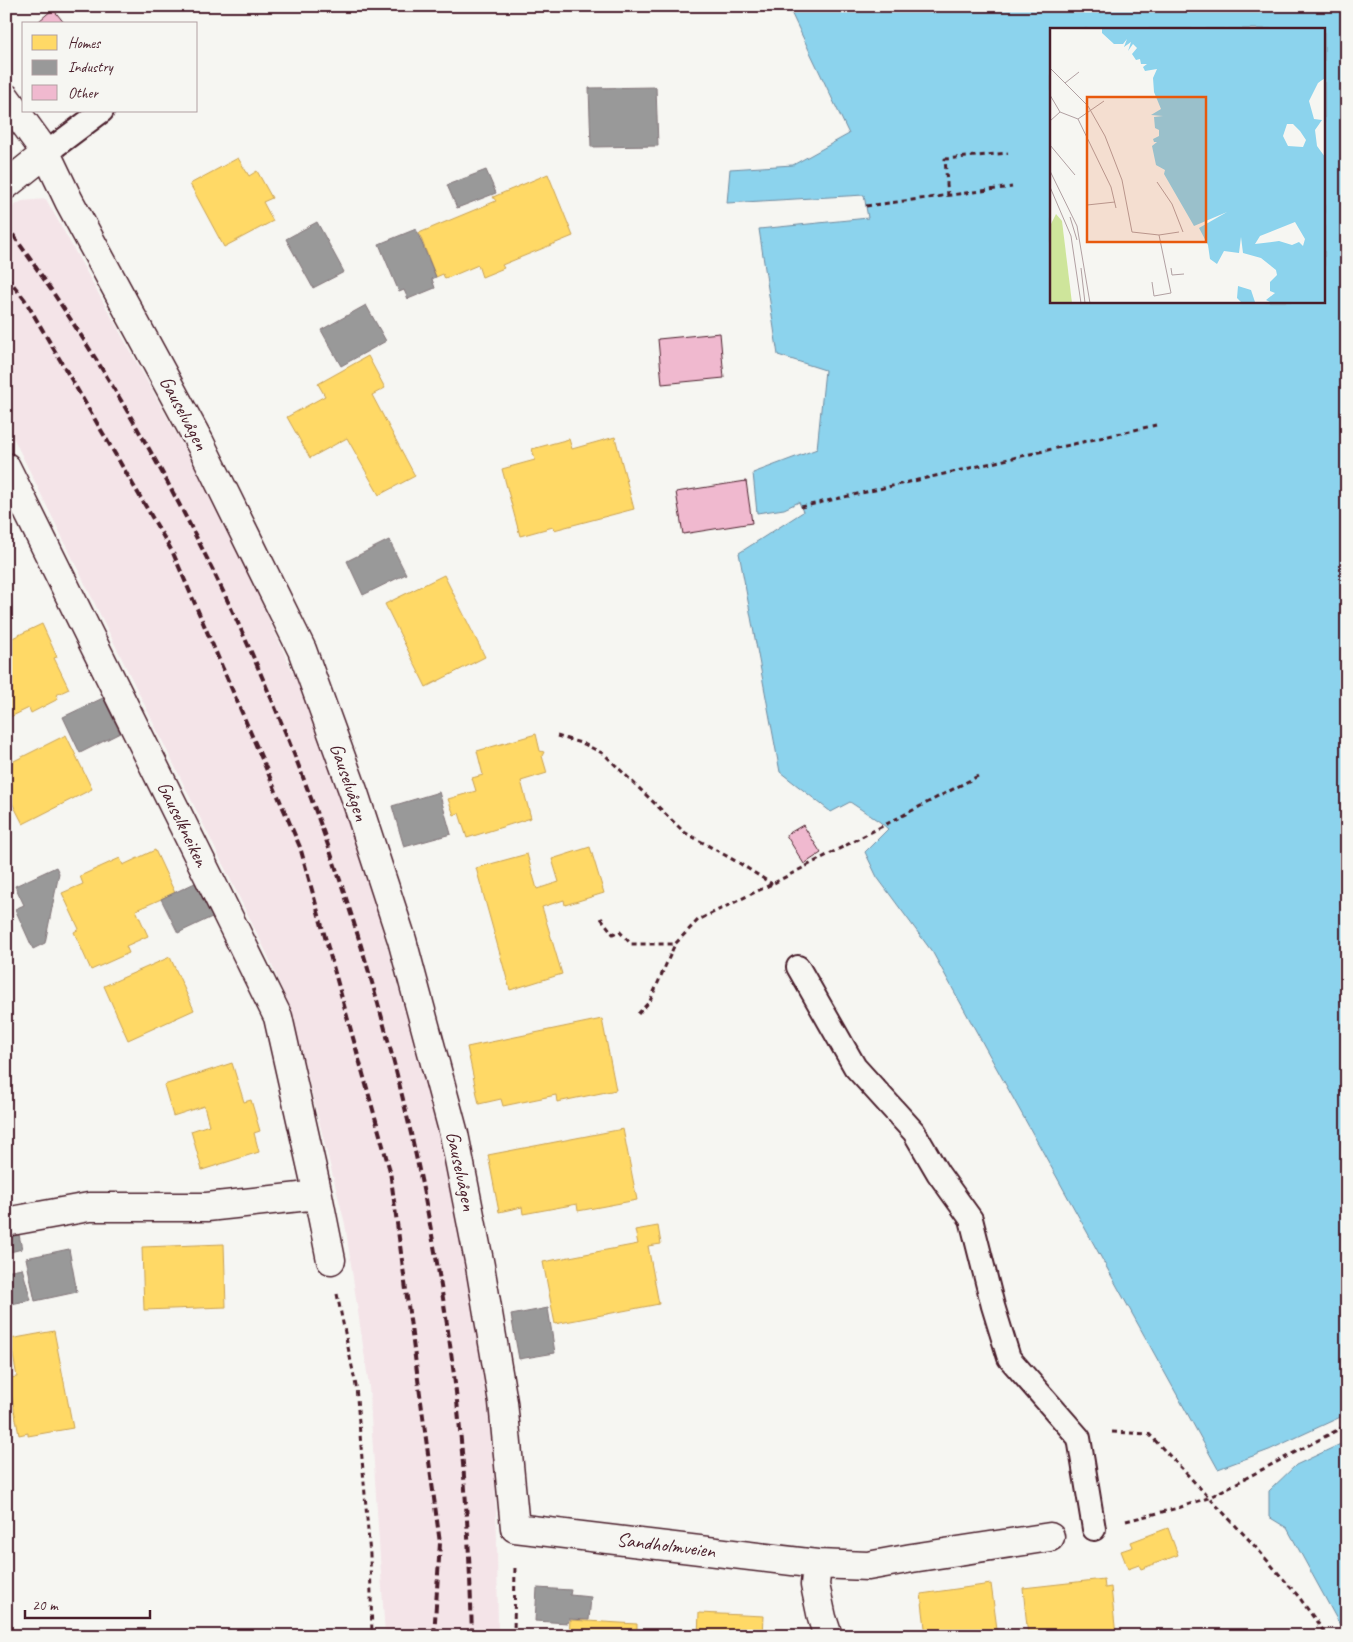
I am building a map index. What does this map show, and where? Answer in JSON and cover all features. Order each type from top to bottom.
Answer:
[{"type":"street","name":"Gauselvågen","points":[[6,98],[46,153],[74,210],[200,443],[302,650],[355,796],[402,940],[454,1134],[480,1266],[502,1402],[516,1528]]},
{"type":"street","points":[[6,185],[46,153]]},
{"type":"street","name":"Gauselkneiken","points":[[6,467],[278,1017],[331,1260]]},
{"type":"street","points":[[6,1222],[89,1207],[207,1207],[318,1195]]},
{"type":"street","name":"Sandholmveien","points":[[516,1528],[817,1564],[868,1566],[931,1554],[1050,1537]]},
{"type":"street","points":[[817,1564],[815,1585],[828,1636]]},
{"type":"lane","points":[[46,153],[101,112]]},
{"type":"lane","points":[[798,967],[855,1068],[914,1132],[938,1173],[971,1219],[993,1306],[1009,1358],[1079,1438],[1094,1529]]},
{"type":"path","points":[[948,196],[945,159],[1008,153]]},
{"type":"path","points":[[866,206],[1012,188]]},
{"type":"path","points":[[801,507],[1156,425]]},
{"type":"path","points":[[557,736],[584,744],[604,754],[684,832],[772,884]]},
{"type":"path","points":[[638,1014],[650,1001],[675,944],[698,920],[772,884],[978,776]]},
{"type":"path","points":[[601,918],[613,934],[618,931],[632,944],[675,944]]},
{"type":"path","points":[[331,1260],[356,1386],[370,1555],[372,1636]]},
{"type":"path","points":[[1094,1529],[1178,1508],[1208,1498],[1347,1425]]},
{"type":"path","points":[[1079,1438],[1111,1432],[1149,1434],[1252,1543],[1299,1597],[1327,1636]]},
{"type":"path","points":[[514,1636],[516,1528]]},
{"type":"shaded area","points":[[46,199],[227,525],[310,711],[354,829],[441,1139],[476,1312],[493,1420],[498,1636],[385,1636],[369,1386],[345,1224],[292,1014],[269,958],[6,423],[6,211],[22,201]]},
{"type":"water","points":[[788,6],[1347,6],[1347,1414],[1269,1450],[1218,1469],[933,953],[877,877],[865,852],[888,829],[850,802],[831,812],[780,772],[739,553],[803,512],[799,502],[784,509],[757,513],[753,473],[817,449],[825,370],[778,355],[759,229],[868,218],[864,195],[727,203],[730,169],[793,165],[849,134]]},
{"type":"water","points":[[1347,1441],[1346,1636],[1287,1528],[1269,1517],[1269,1491],[1296,1465]]},
{"type":"building: Homes","points":[[550,6],[594,6],[594,9],[550,9]]},
{"type":"building: Homes","points":[[238,158],[249,176],[257,171],[272,198],[263,202],[273,221],[224,247],[190,184]]},
{"type":"building: Homes","points":[[548,174],[573,236],[502,265],[504,268],[482,277],[478,265],[445,279],[443,274],[436,277],[419,233],[496,201],[493,197]]},
{"type":"building: Homes","points":[[368,356],[385,388],[372,395],[415,476],[379,495],[347,438],[310,458],[287,417],[325,396],[318,384]]},
{"type":"building: Homes","points":[[615,437],[634,509],[554,530],[553,527],[520,536],[502,469],[535,460],[532,449],[569,439],[572,449]]},
{"type":"building: Homes","points":[[444,575],[485,657],[426,687],[385,604]]},
{"type":"building: Homes","points":[[42,624],[57,657],[54,658],[69,689],[56,695],[58,699],[31,713],[29,708],[6,719],[6,641]]},
{"type":"building: Homes","points":[[536,734],[540,751],[544,752],[542,756],[547,773],[521,781],[531,818],[467,838],[459,813],[454,815],[448,799],[476,791],[472,778],[483,775],[477,751]]},
{"type":"building: Homes","points":[[66,735],[92,789],[23,824],[6,791],[6,765]]},
{"type":"building: Homes","points":[[590,847],[604,893],[565,905],[564,900],[542,907],[562,974],[510,990],[476,868],[527,854],[537,889],[559,882],[552,859]]},
{"type":"building: Homes","points":[[155,850],[175,893],[136,910],[148,936],[126,946],[129,953],[91,970],[74,932],[79,929],[62,893],[83,884],[80,876],[120,858],[123,865]]},
{"type":"building: Homes","points":[[170,957],[194,1010],[128,1040],[104,986]]},
{"type":"building: Homes","points":[[602,1019],[616,1090],[557,1102],[556,1095],[503,1106],[501,1099],[479,1104],[467,1047]]},
{"type":"building: Homes","points":[[232,1063],[244,1102],[251,1100],[260,1131],[254,1133],[259,1152],[202,1170],[191,1131],[209,1125],[204,1106],[173,1116],[164,1085]]},
{"type":"building: Homes","points":[[623,1129],[637,1200],[578,1211],[577,1204],[523,1214],[522,1207],[499,1212],[488,1155]]},
{"type":"building: Homes","points":[[658,1226],[661,1244],[648,1246],[659,1304],[555,1324],[543,1262],[638,1244],[635,1230]]},
{"type":"building: Homes","points":[[224,1244],[226,1307],[144,1310],[142,1247]]},
{"type":"building: Homes","points":[[54,1331],[73,1428],[28,1436],[28,1433],[19,1435],[8,1378],[17,1377],[10,1339]]},
{"type":"building: Homes","points":[[1168,1528],[1178,1555],[1141,1569],[1139,1565],[1128,1569],[1121,1551],[1133,1547],[1131,1542]]},
{"type":"building: Homes","points":[[1104,1579],[1105,1588],[1111,1587],[1116,1636],[1028,1636],[1023,1588]]},
{"type":"building: Homes","points":[[991,1584],[998,1636],[926,1636],[921,1594]]},
{"type":"building: Homes","points":[[699,1613],[764,1616],[763,1636],[569,1636],[570,1620],[637,1624],[637,1631],[698,1634]]},
{"type":"building: Industry","points":[[656,87],[658,146],[591,147],[589,88]]},
{"type":"building: Industry","points":[[486,170],[496,193],[457,208],[447,185]]},
{"type":"building: Industry","points":[[317,222],[344,272],[313,288],[286,239]]},
{"type":"building: Industry","points":[[416,229],[436,277],[432,279],[435,288],[408,299],[404,290],[399,292],[379,244]]},
{"type":"building: Industry","points":[[366,305],[386,341],[341,366],[321,330]]},
{"type":"building: Industry","points":[[389,540],[406,574],[363,595],[347,561]]},
{"type":"building: Industry","points":[[103,698],[120,733],[80,753],[63,717]]},
{"type":"building: Industry","points":[[439,792],[451,834],[404,847],[392,806]]},
{"type":"building: Industry","points":[[56,867],[59,873],[45,943],[33,949],[15,909],[24,905],[15,886]]},
{"type":"building: Industry","points":[[197,882],[214,916],[178,933],[161,899]]},
{"type":"building: Industry","points":[[18,1230],[22,1249],[6,1253],[6,1233]]},
{"type":"building: Industry","points":[[69,1249],[77,1292],[35,1301],[26,1258]]},
{"type":"building: Industry","points":[[22,1268],[31,1300],[6,1305],[6,1271]]},
{"type":"building: Industry","points":[[548,1308],[555,1353],[519,1359],[511,1315]]},
{"type":"building: Industry","points":[[537,1588],[571,1590],[570,1595],[591,1597],[589,1620],[569,1619],[568,1623],[535,1621]]},
{"type":"building: Other","points":[[53,9],[63,22],[40,22]]},
{"type":"building: Other","points":[[720,333],[724,378],[662,384],[658,339]]},
{"type":"building: Other","points":[[746,481],[752,523],[683,534],[676,492]]},
{"type":"building: Other","points":[[803,825],[821,853],[804,864],[786,835]]},
{"type":"railway","points":[[6,225],[89,348],[163,475],[230,607],[289,742],[340,881],[383,1022],[418,1166],[445,1311],[464,1473],[472,1636]]},
{"type":"railway","points":[[6,276],[25,300],[173,553],[300,847],[390,1171],[440,1543],[434,1636]]}]
